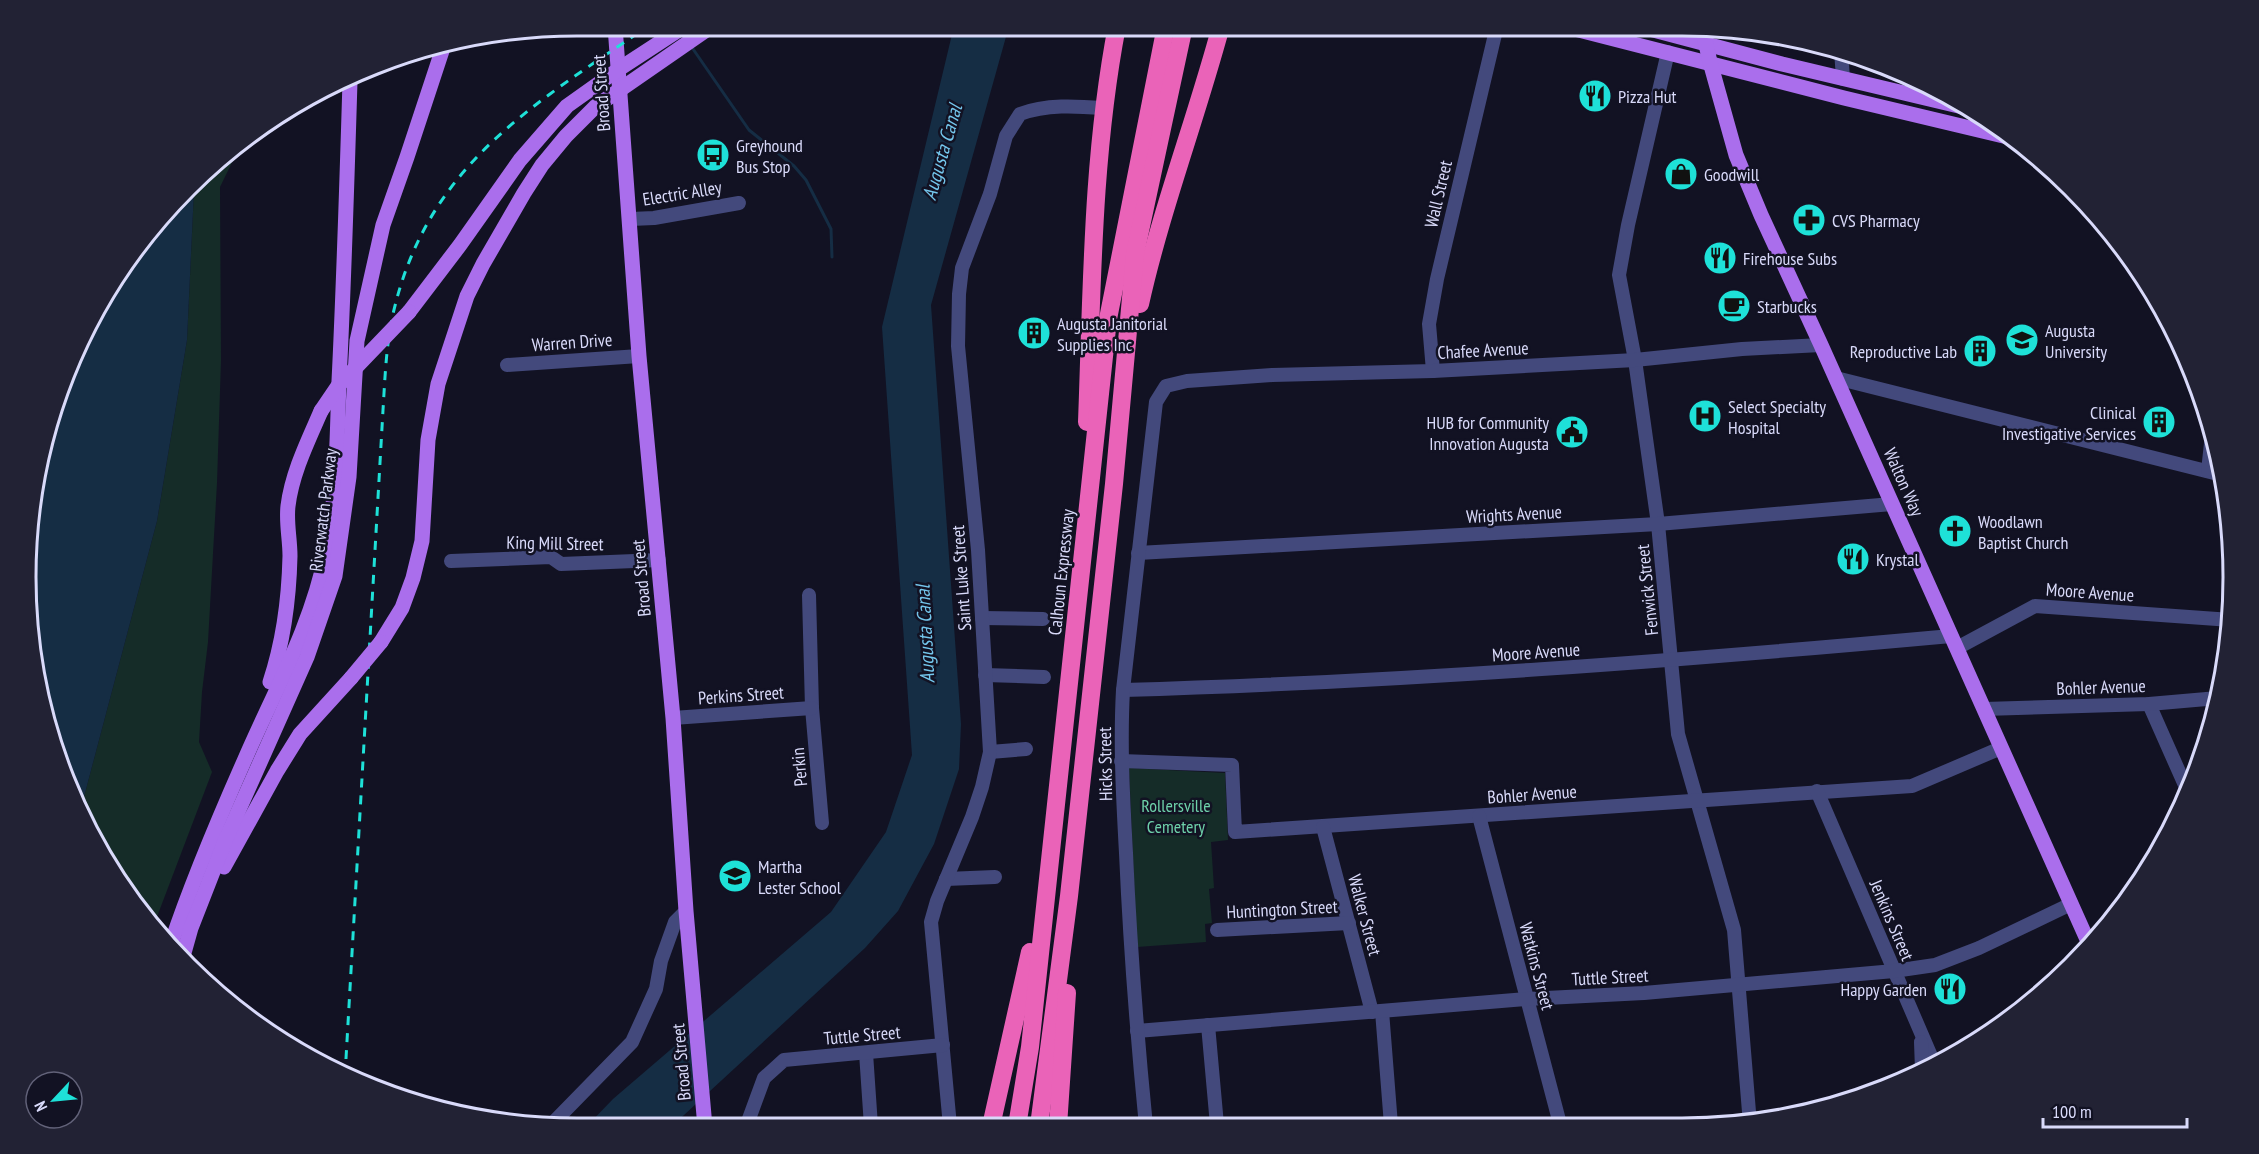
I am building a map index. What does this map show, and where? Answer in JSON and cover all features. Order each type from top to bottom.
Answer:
[{"type":"highway","points":[[1079,601],[1097,164],[1115,36]]},
{"type":"highway","name":"Calhoun Expressway","points":[[1018,1118],[1030,1047],[1108,319],[1164,36]]},
{"type":"highway","points":[[1040,1118],[1069,896],[1135,254],[1182,36]]},
{"type":"highway","points":[[1124,373],[1159,229],[1218,36]]},
{"type":"highway","points":[[1059,1118],[1082,774]]},
{"type":"highway","points":[[993,1118],[1051,856]]},
{"type":"main road","name":"Broad Street","points":[[616,36],[631,219],[639,356],[673,718],[686,911],[705,1118]]},
{"type":"main road","points":[[242,765],[277,660],[286,617],[290,553],[288,506],[296,471],[321,411],[338,386],[409,312],[520,160],[567,106],[669,36]]},
{"type":"main road","points":[[191,928],[277,771],[300,734],[381,642],[402,608],[413,578],[422,541],[429,440],[438,384],[467,296],[524,193],[542,165],[566,136],[595,107],[698,36]]},
{"type":"main road","points":[[1603,36],[1991,133]]},
{"type":"main road","points":[[1677,36],[1940,102]]},
{"type":"main road","name":"Walton Way","points":[[1705,37],[1736,155],[1761,216],[2086,937]]},
{"type":"main road","name":"Riverwatch Parkway","points":[[185,950],[191,928],[225,841],[307,657],[335,576],[349,477],[357,341],[383,225],[440,53]]},
{"type":"main road","name":"Riverwatch Parkway","points":[[173,937],[194,876],[275,695],[304,624],[326,553],[335,470],[347,218],[350,86]]},
{"type":"street","name":"Wall Street","points":[[1433,371],[1429,324],[1437,279],[1495,36]]},
{"type":"street","name":"Fenwick Street","points":[[1668,52],[1628,225],[1619,275],[1635,360],[1658,525],[1678,734],[1734,930],[1749,1113]]},
{"type":"street","points":[[1841,60],[1842,79]]},
{"type":"street","name":"Saint Luke Street","points":[[949,1118],[931,922],[972,817],[990,752],[978,550],[958,346],[958,294],[962,268],[990,194],[1006,136],[1020,114],[1042,109],[1077,106],[1104,108]]},
{"type":"street","name":"Electric Alley","points":[[631,219],[654,218],[739,203]]},
{"type":"street","name":"Chafee Avenue","points":[[1156,402],[1166,386],[1187,381],[1272,375],[1433,371],[1635,360],[1742,349],[1821,345]]},
{"type":"street","name":"Warren Drive","points":[[507,365],[639,356]]},
{"type":"street","points":[[1836,378],[2213,473]]},
{"type":"street","name":"Hicks Street","points":[[1145,1118],[1130,946],[1121,761],[1123,690],[1156,402]]},
{"type":"street","name":"Wrights Avenue","points":[[1138,553],[1658,525],[1892,504]]},
{"type":"street","name":"King Mill Street","points":[[451,561],[551,557],[561,564],[659,560]]},
{"type":"street","name":"Perkin","points":[[809,595],[812,708],[822,823]]},
{"type":"street","name":"Moore Avenue","points":[[1123,690],[1330,682],[1954,642],[2035,606],[2221,619]]},
{"type":"street","points":[[982,618],[1043,619]]},
{"type":"street","points":[[985,675],[1044,677]]},
{"type":"street","name":"Bohler Avenue","points":[[1984,709],[2149,704],[2209,699]]},
{"type":"street","points":[[2149,704],[2183,781]]},
{"type":"street","name":"Perkins Street","points":[[673,718],[812,708]]},
{"type":"street","name":"Bohler Avenue","points":[[1121,761],[1232,765],[1234,832],[1912,786],[2001,748]]},
{"type":"street","points":[[990,752],[1026,749]]},
{"type":"street","name":"Jenkins Street","points":[[1817,791],[1931,1057]]},
{"type":"street","name":"Watkins Street","points":[[1479,816],[1558,1118]]},
{"type":"street","name":"Walker Street","points":[[1323,827],[1349,923],[1377,1012],[1390,1118]]},
{"type":"street","points":[[946,879],[995,877]]},
{"type":"street","name":"Tuttle Street","points":[[1137,1031],[1527,999],[1828,979],[1894,971],[1935,965],[1979,948],[2072,904]]},
{"type":"street","points":[[558,1117],[632,1042],[657,984],[661,961],[675,922],[686,911]]},
{"type":"street","name":"Huntington Street","points":[[1217,930],[1349,923]]},
{"type":"street","points":[[1209,1025],[1216,1118]]},
{"type":"street","points":[[1920,1031],[1922,1062]]},
{"type":"street","name":"Tuttle Street","points":[[749,1118],[764,1078],[784,1060],[943,1045]]},
{"type":"street","points":[[866,1053],[870,1118]]},
{"type":"green space","points":[[234,159],[220,187],[221,360],[217,483],[208,642],[199,742],[212,772],[157,917],[108,848],[84,798],[157,521],[187,340],[194,194]]},
{"type":"green space","name":"Rollersville Cemetery","points":[[1129,768],[1225,773],[1228,840],[1211,842],[1214,888],[1209,889],[1212,923],[1205,924],[1206,942],[1137,947]]},
{"type":"water","name":"Augusta Canal","points":[[952,36],[1006,36],[931,305],[961,724],[959,769],[934,844],[898,911],[865,948],[681,1118],[595,1118],[613,1099],[831,912],[886,832],[912,755],[882,327]]},
{"type":"water","points":[[194,194],[187,340],[157,521],[84,798],[54,717],[41,648],[36,577],[37,542],[46,471],[54,437],[77,370],[108,306],[148,248]]},
{"type":"waterway","points":[[692,45],[749,130],[794,166],[806,180],[831,229],[832,257]]},
{"type":"railway","points":[[346,1066],[384,386],[393,314],[409,262],[431,217],[458,178],[490,144],[525,113],[634,36]]},
{"type":"place","name":"Pizza Hut","points":[[1595,96]]},
{"type":"place","name":"Greyhound Bus Stop","points":[[713,155]]},
{"type":"place","name":"Goodwill","points":[[1681,174]]},
{"type":"place","name":"CVS Pharmacy","points":[[1809,220]]},
{"type":"place","name":"Firehouse Subs","points":[[1720,258]]},
{"type":"place","name":"Starbucks","points":[[1734,306]]},
{"type":"place","name":"Augusta Janitorial Supplies Inc","points":[[1034,333]]},
{"type":"place","name":"Augusta University","points":[[2022,340]]},
{"type":"place","name":"Reproductive Lab","points":[[1980,351]]},
{"type":"place","name":"Select Specialty Hospital","points":[[1705,416]]},
{"type":"place","name":"Clinical Investigative Services","points":[[2159,422]]},
{"type":"place","name":"HUB for Community Innovation Augusta","points":[[1572,432]]},
{"type":"place","name":"Woodlawn Baptist Church","points":[[1955,531]]},
{"type":"place","name":"Krystal","points":[[1853,559]]},
{"type":"place","name":"Martha Lester School","points":[[735,876]]},
{"type":"place","name":"Happy Garden","points":[[1950,989]]}]
